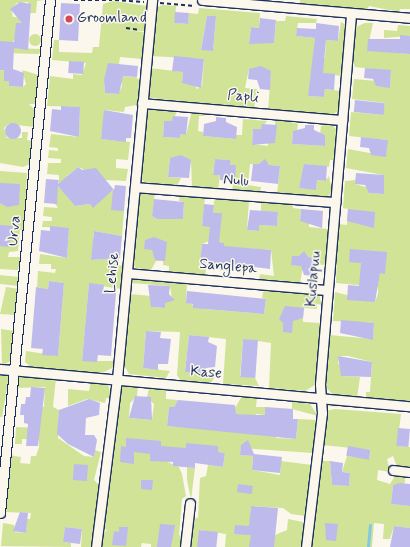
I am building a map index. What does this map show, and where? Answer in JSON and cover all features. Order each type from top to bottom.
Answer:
[{"type":"street","name":"Urva","points":[[0,513],[50,0]]},
{"type":"street","name":"Lehise","points":[[96,547],[117,379],[152,0]]},
{"type":"street","points":[[202,0],[410,18]]},
{"type":"street","name":"Kuslapuu","points":[[306,547],[320,398],[351,14]]},
{"type":"street","name":"Papli","points":[[142,103],[342,120]]},
{"type":"street","name":"Nulu","points":[[135,187],[335,202]]},
{"type":"street","name":"Sanglepa","points":[[127,273],[328,290]]},
{"type":"street","name":"Kase","points":[[0,369],[410,406]]},
{"type":"street","points":[[393,470],[410,472]]},
{"type":"street","points":[[185,547],[190,503]]},
{"type":"path","points":[[74,0],[112,0]]},
{"type":"path","points":[[126,28],[149,31]]},
{"type":"green space","points":[[0,0],[44,0],[37,1],[36,13],[30,13],[28,2],[17,3],[11,9],[13,17],[30,18],[12,43],[14,48],[41,49],[39,54],[0,53]]},
{"type":"green space","points":[[300,0],[410,0],[410,9],[400,9],[399,12],[369,6],[367,10],[353,9],[300,3]]},
{"type":"green space","points":[[113,1],[147,6],[144,31],[124,30],[144,32],[142,59],[120,57],[119,64],[104,80],[105,93],[118,94],[122,86],[120,76],[136,77],[140,81],[137,105],[125,107],[124,112],[104,110],[108,132],[102,132],[101,139],[130,142],[128,160],[116,159],[116,168],[128,169],[126,181],[106,180],[78,167],[67,176],[66,195],[75,206],[90,204],[93,207],[113,190],[124,211],[122,236],[94,231],[93,238],[99,239],[99,246],[93,245],[91,260],[119,258],[118,265],[123,266],[121,289],[89,284],[82,361],[115,361],[114,367],[102,373],[31,367],[25,362],[26,351],[58,356],[64,283],[49,281],[48,289],[37,287],[38,271],[55,273],[56,269],[51,269],[51,264],[39,264],[40,254],[67,258],[69,228],[42,227],[43,221],[52,221],[52,217],[43,216],[44,207],[58,208],[45,189],[58,189],[59,175],[47,174],[48,163],[61,163],[61,159],[48,158],[49,150],[58,151],[58,148],[49,147],[51,134],[79,137],[80,107],[47,106],[50,76],[73,79],[73,74],[82,75],[86,63],[52,60],[54,40],[59,40],[59,52],[92,53],[93,47],[99,47],[103,4]]},
{"type":"green space","points":[[162,5],[176,6],[175,23],[188,24],[189,13],[198,14],[199,8],[260,13],[259,28],[251,27],[249,44],[274,42],[276,21],[285,21],[286,16],[317,19],[316,23],[298,23],[296,36],[315,38],[314,57],[325,58],[326,40],[338,41],[341,22],[346,25],[342,76],[313,72],[308,96],[324,97],[325,89],[340,91],[338,111],[332,115],[268,110],[271,72],[249,69],[245,88],[257,89],[254,109],[151,98],[147,93],[149,68],[183,72],[182,83],[194,84],[197,89],[202,86],[204,59],[150,56],[156,8]],"holes":[[[207,16],[216,16],[213,51],[201,49]]]},
{"type":"green space","points":[[365,23],[373,23],[367,51],[399,49],[399,53],[409,54],[410,51],[410,402],[366,399],[366,392],[370,392],[372,362],[348,356],[339,356],[338,364],[342,365],[342,376],[360,377],[357,398],[334,396],[325,386],[329,335],[373,339],[374,323],[333,321],[335,292],[375,302],[378,294],[378,287],[336,283],[338,224],[347,225],[348,209],[343,208],[345,181],[356,180],[355,184],[369,188],[369,193],[384,194],[383,175],[346,168],[348,149],[386,156],[387,140],[349,136],[351,112],[383,115],[385,103],[352,99],[354,79],[376,81],[376,86],[390,87],[391,71],[355,67],[353,62],[356,27]]},
{"type":"green space","points":[[398,25],[410,26],[410,36],[384,38],[384,30],[397,31]]},
{"type":"green space","points":[[35,34],[39,36],[41,40],[39,44],[35,46],[31,44],[29,40],[31,36]]},
{"type":"green space","points":[[0,70],[12,71],[4,72],[4,81],[9,81],[9,86],[23,87],[26,84],[22,70],[39,75],[36,104],[29,104],[35,110],[34,127],[8,124],[4,128],[7,138],[22,138],[22,132],[28,132],[27,140],[32,141],[30,164],[23,167],[0,163]]},
{"type":"green space","points":[[149,108],[178,110],[172,121],[164,121],[163,137],[179,138],[180,134],[186,135],[192,111],[205,112],[204,116],[199,116],[198,131],[203,132],[203,136],[236,139],[236,135],[242,135],[243,119],[267,121],[261,129],[253,129],[252,144],[268,146],[268,143],[275,143],[275,118],[298,124],[297,132],[293,131],[292,144],[324,146],[325,135],[320,134],[321,126],[331,124],[337,130],[335,160],[330,160],[329,167],[305,164],[299,188],[316,189],[317,180],[325,181],[329,176],[332,192],[326,198],[277,194],[280,166],[250,164],[248,185],[261,187],[260,193],[232,191],[236,166],[230,165],[230,160],[215,159],[213,174],[220,175],[218,190],[192,187],[191,160],[177,158],[170,158],[168,177],[181,178],[177,186],[144,182],[140,176],[146,111]]},
{"type":"green space","points":[[0,171],[27,173],[24,230],[20,230],[18,251],[9,252],[8,257],[21,257],[18,270],[0,269]]},
{"type":"green space","points":[[143,192],[155,193],[152,216],[157,219],[183,219],[184,202],[179,201],[180,195],[205,197],[202,226],[221,214],[213,213],[214,201],[218,198],[249,200],[247,230],[258,231],[259,225],[277,226],[278,213],[261,211],[261,201],[293,204],[293,208],[301,209],[300,221],[309,222],[309,227],[328,229],[326,265],[314,264],[314,258],[307,257],[305,253],[300,284],[259,280],[260,274],[274,276],[271,250],[239,248],[229,271],[220,271],[224,243],[209,241],[202,244],[200,262],[212,268],[206,269],[205,275],[169,272],[169,266],[163,265],[163,261],[156,261],[151,270],[136,268],[132,262],[138,195]]},
{"type":"green space","points":[[0,275],[18,277],[19,286],[0,284]]},
{"type":"green space","points":[[137,278],[187,282],[186,302],[204,309],[264,314],[266,299],[262,298],[263,292],[269,289],[319,295],[322,305],[317,304],[317,309],[304,308],[303,318],[303,322],[321,323],[315,385],[305,391],[269,388],[271,343],[243,339],[240,376],[255,378],[259,386],[223,384],[226,339],[189,335],[185,372],[216,375],[211,383],[180,380],[177,375],[180,332],[146,331],[143,368],[170,371],[166,378],[129,374],[124,365],[130,294],[151,296],[151,307],[165,308],[165,301],[172,299],[170,286],[130,283]]},
{"type":"green space","points":[[6,287],[19,289],[16,315],[0,314]]},
{"type":"green space","points":[[1,329],[15,331],[11,361],[2,365]]},
{"type":"green space","points":[[0,373],[9,377],[2,417],[0,417]]},
{"type":"green space","points":[[29,375],[56,378],[53,407],[59,410],[58,438],[84,456],[94,457],[95,450],[101,452],[94,480],[99,485],[93,547],[81,547],[82,529],[65,527],[64,542],[71,543],[71,547],[1,546],[3,523],[14,525],[15,532],[26,533],[27,519],[30,519],[31,513],[4,512],[9,455],[21,457],[20,463],[30,464],[31,456],[36,456],[39,447],[39,440],[22,439],[22,444],[15,444],[16,427],[39,428],[41,407],[44,407],[45,387],[15,388],[17,376]]},
{"type":"green space","points":[[91,381],[108,383],[111,398],[106,398],[105,403],[87,399],[68,406],[68,389],[89,391]]},
{"type":"green space","points":[[124,386],[138,386],[137,396],[130,403],[129,418],[152,420],[154,404],[147,397],[149,388],[166,389],[166,399],[178,400],[174,407],[169,407],[167,426],[240,432],[242,414],[236,414],[235,408],[242,396],[257,397],[256,407],[265,407],[265,415],[256,414],[255,425],[277,438],[296,439],[298,419],[318,420],[313,453],[241,448],[240,455],[253,456],[252,470],[280,475],[281,461],[312,465],[306,516],[291,514],[283,508],[251,506],[250,516],[275,535],[287,530],[288,519],[303,522],[303,547],[225,547],[226,534],[200,530],[198,547],[189,547],[192,521],[198,517],[200,478],[206,476],[208,465],[223,467],[225,453],[186,448],[168,462],[179,467],[182,474],[186,496],[182,499],[179,535],[183,537],[183,547],[151,547],[151,544],[142,543],[141,547],[99,547],[102,532],[107,531],[103,525],[109,463],[113,462],[120,391]]},
{"type":"green space","points":[[292,401],[310,404],[318,416],[292,409]]},
{"type":"green space","points":[[331,404],[401,409],[327,406]]},
{"type":"green space","points":[[335,409],[401,414],[397,446],[410,447],[410,468],[397,467],[393,456],[387,459],[390,472],[378,470],[377,480],[390,484],[395,476],[405,477],[405,483],[393,485],[391,504],[410,506],[410,528],[394,526],[390,539],[383,539],[384,524],[374,523],[372,547],[309,547],[320,461],[330,461],[332,485],[349,486],[350,473],[342,472],[347,456],[369,459],[371,450],[322,445],[325,411]]},
{"type":"green space","points":[[187,467],[195,468],[191,500],[187,480]]},
{"type":"building","points":[[20,2],[31,4],[28,50],[14,48],[13,69],[24,73],[23,87],[9,86],[9,81],[4,81],[4,70],[0,70],[0,41],[14,42],[16,23],[22,23],[10,9]]},
{"type":"building","points":[[61,3],[80,4],[78,41],[59,40]]},
{"type":"building","points":[[175,12],[189,13],[188,24],[174,23]]},
{"type":"building","points":[[207,16],[216,16],[213,51],[201,50]]},
{"type":"building","points":[[260,18],[276,20],[274,43],[249,44],[251,27],[259,28]]},
{"type":"building","points":[[316,23],[339,26],[338,41],[326,40],[323,73],[335,74],[334,90],[325,89],[324,97],[308,96],[315,38],[296,36],[297,28],[316,29]]},
{"type":"building","points":[[400,35],[410,36],[410,54],[367,51],[368,39],[400,39]]},
{"type":"building","points":[[174,56],[204,59],[201,88],[182,83],[183,72],[172,71]]},
{"type":"building","points":[[69,61],[84,62],[83,74],[68,73]]},
{"type":"building","points":[[108,63],[138,66],[137,77],[123,76],[119,94],[105,93],[104,80]]},
{"type":"building","points":[[261,66],[271,71],[270,90],[260,89],[257,80],[248,79],[249,69]]},
{"type":"building","points":[[365,68],[391,70],[390,88],[376,86],[373,79],[364,78]]},
{"type":"building","points":[[355,100],[385,103],[384,115],[354,112]]},
{"type":"building","points":[[61,106],[80,107],[79,137],[50,131],[52,109],[61,110]]},
{"type":"building","points":[[104,110],[133,115],[131,138],[126,138],[126,142],[101,139]]},
{"type":"building","points":[[173,116],[188,117],[186,135],[180,134],[180,138],[163,137],[164,121],[172,121]]},
{"type":"building","points":[[216,117],[226,118],[226,122],[237,127],[236,139],[203,136],[204,124],[216,121]]},
{"type":"building","points":[[13,123],[20,128],[21,131],[16,138],[13,139],[6,134],[5,131],[10,124]]},
{"type":"building","points":[[262,124],[277,125],[275,143],[252,145],[253,129],[261,129]]},
{"type":"building","points":[[305,125],[314,125],[314,130],[325,135],[325,146],[292,144],[293,131],[305,128]]},
{"type":"building","points":[[361,137],[388,140],[386,157],[371,155],[369,148],[360,147]]},
{"type":"building","points":[[181,155],[191,160],[189,178],[168,177],[170,158]]},
{"type":"building","points":[[215,159],[230,160],[230,165],[236,165],[235,182],[220,180],[220,175],[213,175]]},
{"type":"building","points":[[265,159],[269,165],[280,166],[278,184],[251,181],[253,164],[259,164]]},
{"type":"building","points":[[304,164],[327,166],[326,181],[317,180],[316,190],[299,188]]},
{"type":"building","points":[[78,167],[82,170],[96,168],[114,190],[115,185],[126,186],[124,211],[111,210],[113,190],[93,208],[90,204],[75,206],[58,186],[57,204],[44,203],[46,179],[59,180],[58,184]]},
{"type":"building","points":[[356,173],[384,175],[384,194],[369,193],[365,185],[355,184]]},
{"type":"building","points":[[0,183],[20,184],[19,205],[7,207],[0,203]]},
{"type":"building","points":[[154,199],[184,202],[183,219],[157,219],[152,216]]},
{"type":"building","points":[[204,204],[214,205],[213,213],[222,213],[219,242],[224,243],[224,246],[271,250],[270,269],[222,263],[222,269],[207,268],[207,263],[200,262],[202,244],[208,244],[210,227],[202,226]]},
{"type":"building","points":[[301,209],[323,211],[322,228],[300,221]]},
{"type":"building","points":[[348,209],[375,212],[374,228],[347,221]]},
{"type":"building","points":[[250,210],[278,212],[277,226],[259,225],[259,231],[247,230]]},
{"type":"building","points":[[0,225],[13,226],[9,247],[0,246]]},
{"type":"building","points":[[50,226],[69,228],[67,258],[39,251],[41,230],[50,231]]},
{"type":"building","points":[[94,231],[122,236],[120,258],[91,260]]},
{"type":"building","points":[[154,237],[167,242],[165,261],[155,260],[152,250],[144,249],[145,240]]},
{"type":"building","points":[[350,249],[387,252],[385,274],[380,273],[375,302],[347,300],[348,285],[359,286],[361,263],[349,262]]},
{"type":"building","points":[[304,251],[308,257],[314,258],[313,276],[304,275],[301,266],[291,265],[292,256],[299,256]]},
{"type":"building","points":[[49,281],[64,283],[58,356],[42,355],[43,349],[31,348],[36,287],[48,289]]},
{"type":"building","points":[[89,283],[104,285],[103,292],[116,293],[111,356],[98,355],[97,362],[82,361]]},
{"type":"building","points":[[148,285],[170,286],[169,294],[175,300],[165,303],[165,308],[151,307]]},
{"type":"building","points":[[187,291],[266,299],[264,314],[193,308],[193,304],[186,303]]},
{"type":"building","points":[[285,306],[304,308],[303,318],[293,321],[292,333],[283,332],[283,323],[279,319]]},
{"type":"building","points":[[341,320],[374,323],[373,340],[340,333]]},
{"type":"building","points":[[146,331],[161,332],[160,338],[171,339],[168,364],[158,364],[158,370],[143,368]]},
{"type":"building","points":[[189,335],[209,337],[208,342],[217,346],[215,367],[206,368],[205,374],[185,372]]},
{"type":"building","points":[[243,339],[258,340],[255,378],[240,377]]},
{"type":"building","points":[[338,356],[372,362],[371,377],[341,376]]},
{"type":"building","points":[[31,387],[45,388],[38,446],[26,446],[28,424],[24,423],[24,415],[20,415],[21,404],[25,404],[26,397],[30,397]]},
{"type":"building","points":[[135,396],[151,397],[152,420],[129,418]]},
{"type":"building","points":[[89,399],[100,403],[99,415],[86,418],[85,435],[94,435],[97,440],[94,457],[68,444],[57,434],[59,410]]},
{"type":"building","points":[[178,400],[235,405],[236,414],[265,415],[265,407],[293,409],[293,419],[298,419],[296,439],[167,426],[169,407],[174,407]]},
{"type":"building","points":[[398,428],[410,429],[408,447],[396,446]]},
{"type":"building","points":[[126,438],[161,441],[161,446],[186,448],[186,443],[218,446],[218,452],[225,453],[223,467],[195,463],[195,468],[173,466],[173,462],[150,461],[150,454],[134,452],[134,464],[120,462],[121,446],[126,447]]},
{"type":"building","points":[[248,440],[254,454],[282,457],[280,473],[252,470],[253,456],[240,455],[241,445]]},
{"type":"building","points":[[348,446],[371,450],[369,460],[346,456]]},
{"type":"building","points":[[330,461],[343,463],[342,472],[350,473],[349,486],[332,485]]},
{"type":"building","points":[[74,464],[88,465],[87,481],[73,480]]},
{"type":"building","points":[[141,480],[153,480],[152,490],[141,489]]},
{"type":"building","points":[[400,483],[410,484],[410,506],[391,504],[393,485]]},
{"type":"building","points":[[238,484],[253,486],[252,494],[237,492]]},
{"type":"building","points":[[251,506],[278,508],[274,547],[249,547],[251,535],[234,534],[235,525],[249,526]]},
{"type":"building","points":[[20,512],[28,513],[26,533],[13,531]]},
{"type":"building","points":[[325,523],[338,524],[336,541],[326,540]]},
{"type":"building","points":[[160,524],[175,525],[171,547],[157,547]]},
{"type":"building","points":[[394,526],[410,528],[410,547],[390,547]]},
{"type":"building","points":[[65,527],[82,529],[80,544],[63,542]]},
{"type":"building","points":[[119,527],[128,527],[126,546],[112,545],[114,531],[119,532]]},
{"type":"building","points":[[199,530],[218,532],[216,547],[197,547]]},
{"type":"waterway","points":[[368,547],[370,525]]},
{"type":"place","name":"Groomland","points":[[69,19]]}]
